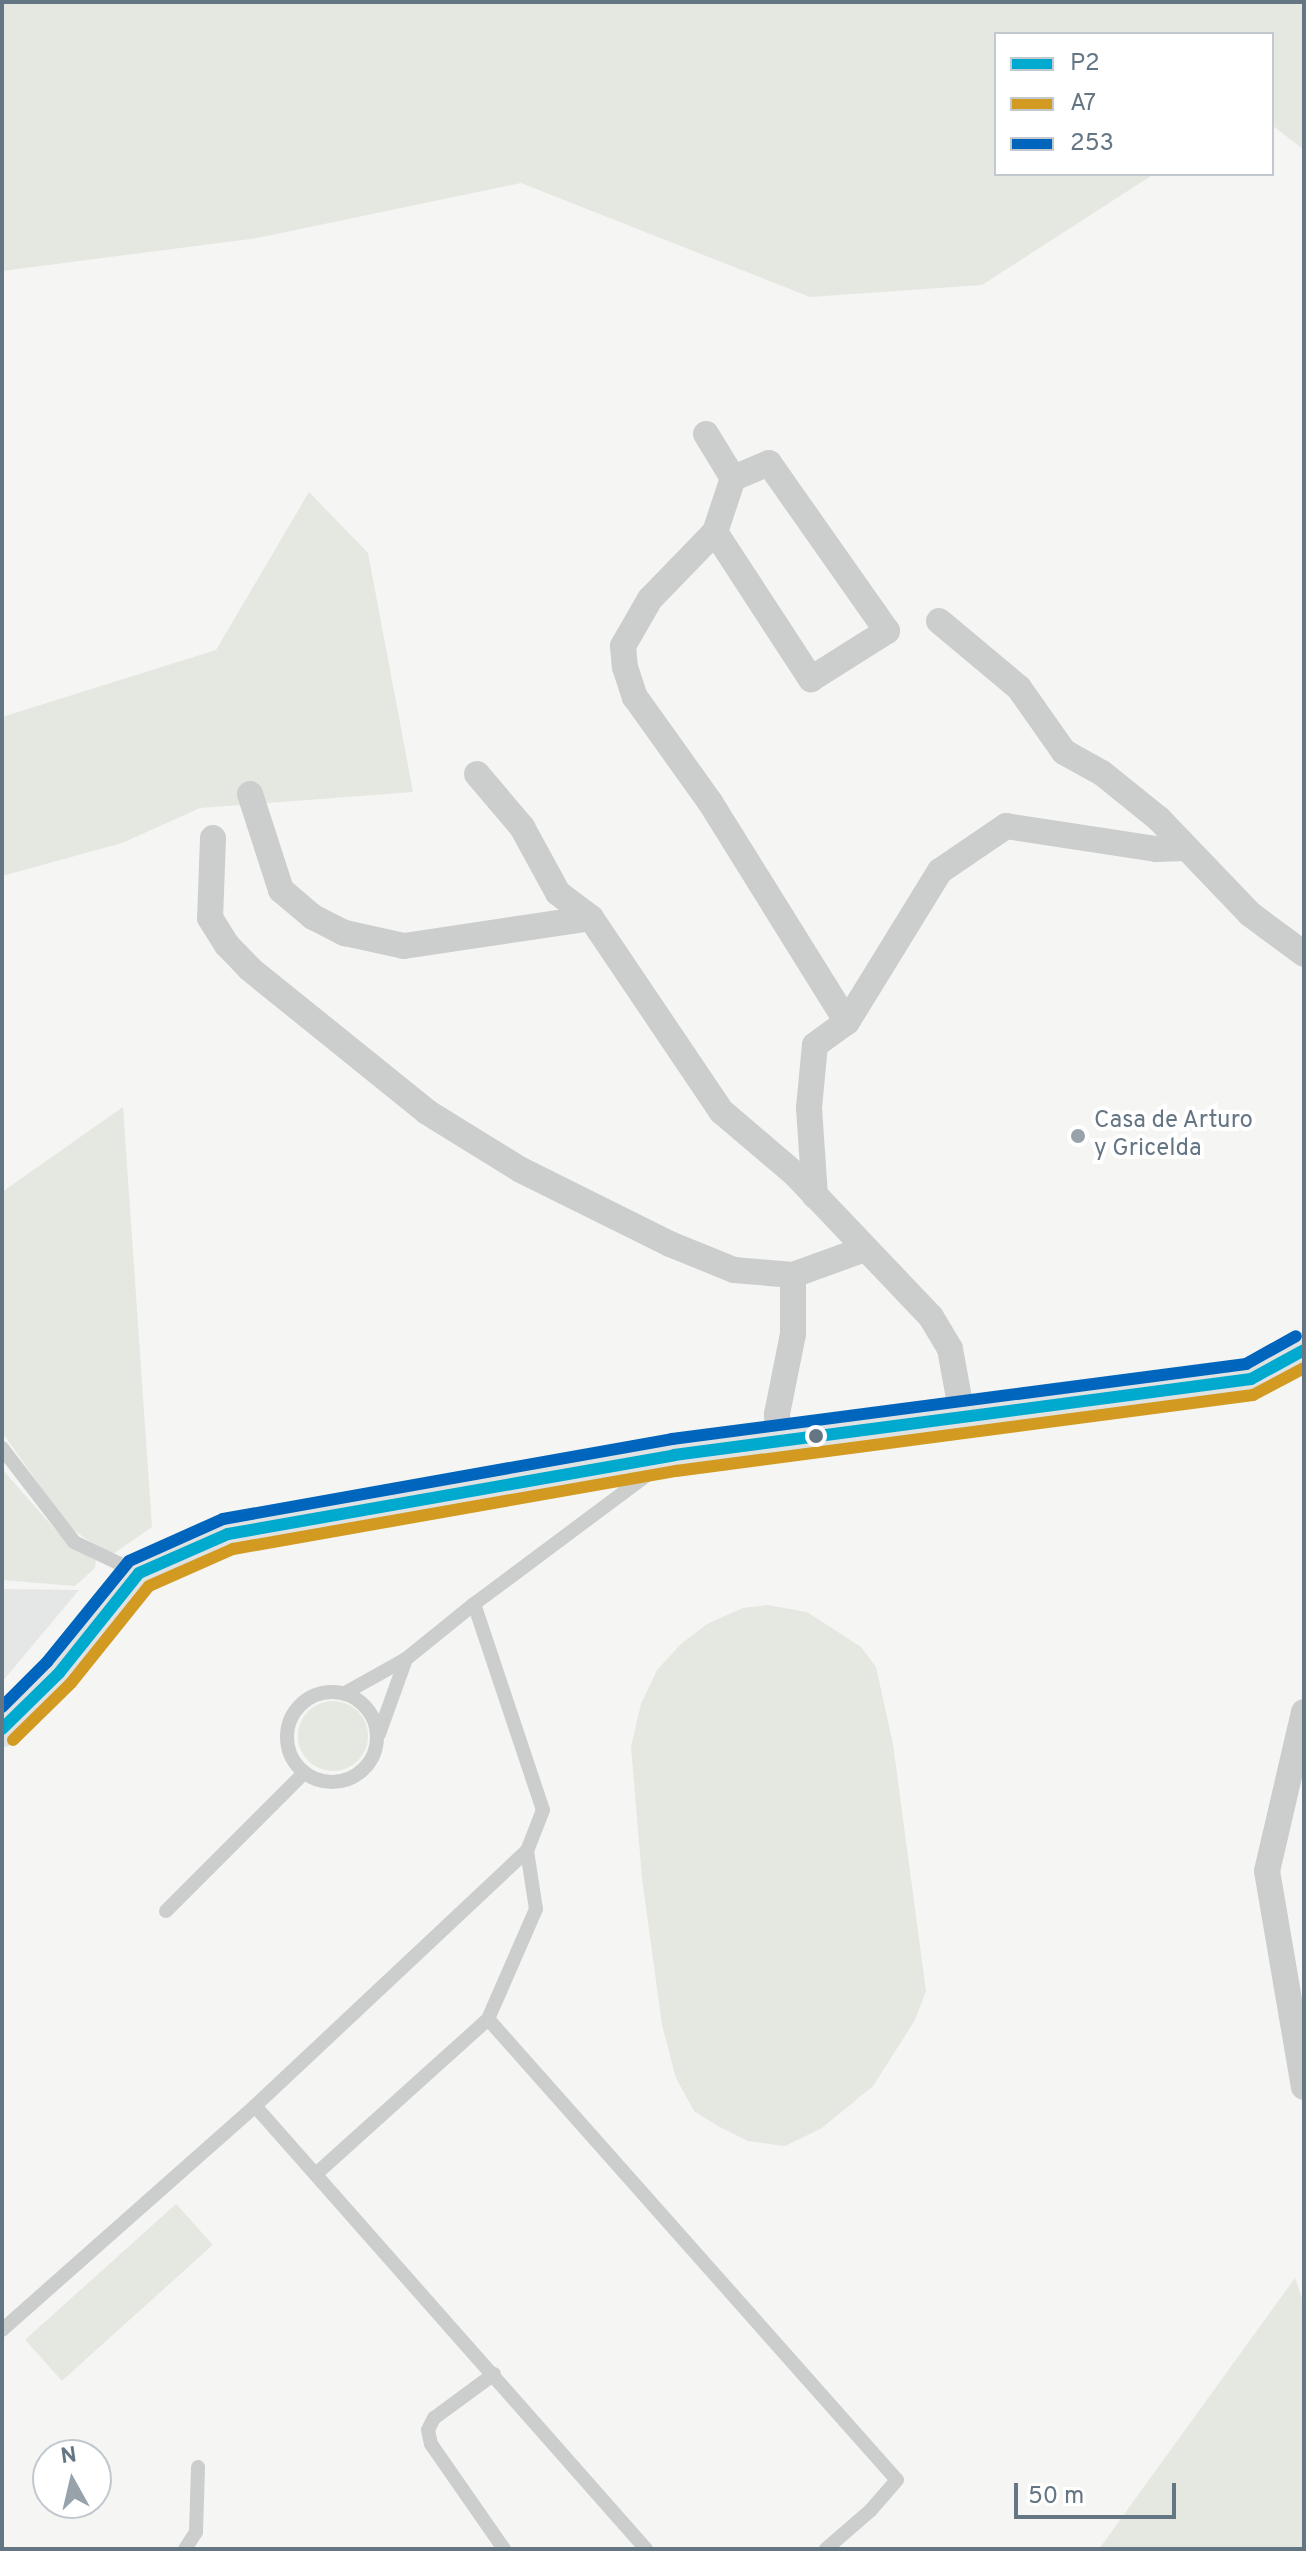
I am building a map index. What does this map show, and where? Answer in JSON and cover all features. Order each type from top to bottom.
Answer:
[{"type":"main road","points":[[2,1729],[59,1673],[139,1573],[228,1534],[674,1455],[963,1420],[1251,1379],[1304,1350]]},
{"type":"street","points":[[706,434],[733,478]]},
{"type":"street","points":[[715,532],[811,679],[887,631],[769,463],[733,478],[715,532],[650,599],[623,646],[625,667],[635,697],[710,802],[847,1022]]},
{"type":"street","points":[[939,621],[1019,688],[1064,752],[1102,773],[1186,848],[1250,914],[1304,954]]},
{"type":"street","points":[[477,774],[522,827],[558,893],[591,918],[721,1111],[815,1196],[931,1317],[950,1349],[963,1420]]},
{"type":"street","points":[[250,794],[281,890],[313,917],[345,933],[404,946],[591,918]]},
{"type":"street","points":[[815,1196],[809,1108],[815,1045],[847,1022],[940,871],[1006,826],[1156,849],[1186,848]]},
{"type":"street","points":[[213,838],[210,918],[227,945],[250,969],[427,1112],[521,1170],[670,1244],[734,1270],[793,1275],[865,1249]]},
{"type":"street","points":[[778,1442],[777,1414],[793,1334],[793,1275]]},
{"type":"street","points":[[1304,1712],[1267,1871],[1304,2087]]},
{"type":"lane","points":[[2,1448],[74,1542],[139,1573]]},
{"type":"lane","points":[[406,1659],[370,1763],[347,1780],[318,1780],[304,1773],[288,1747],[292,1716],[314,1695],[345,1693],[406,1659],[474,1604],[674,1455]]},
{"type":"lane","points":[[2,2330],[255,2106],[527,1851],[543,1810],[474,1604]]},
{"type":"lane","points":[[345,1693],[369,1709],[378,1736]]},
{"type":"lane","points":[[166,1911],[304,1773]]},
{"type":"lane","points":[[316,2174],[488,2019],[536,1909],[527,1851]]},
{"type":"lane","points":[[488,2019],[897,2480],[871,2510],[826,2549]]},
{"type":"lane","points":[[255,2106],[647,2547]]},
{"type":"lane","points":[[494,2374],[434,2418],[428,2430],[439,2456],[504,2549]]},
{"type":"lane","points":[[185,2549],[196,2532],[198,2467]]},
{"type":"shaded area","points":[[2,2],[1304,2],[1304,150],[1274,127],[1274,32],[994,32],[994,176],[1151,176],[982,285],[810,297],[521,183],[257,238],[2,271]]},
{"type":"shaded area","points":[[309,492],[368,553],[413,792],[200,808],[122,843],[2,876],[2,717],[216,650]]},
{"type":"shaded area","points":[[123,1107],[152,1527],[110,1556],[68,1526],[2,1432],[2,1192]]},
{"type":"shaded area","points":[[2,1469],[59,1534],[96,1561],[95,1568],[75,1586],[2,1580]]},
{"type":"shaded area","points":[[2,1589],[79,1590],[2,1682]]},
{"type":"shaded area","points":[[767,1605],[807,1612],[861,1647],[876,1667],[893,1744],[926,1991],[915,2020],[873,2086],[822,2128],[785,2146],[748,2141],[718,2126],[694,2111],[676,2078],[662,2025],[642,1878],[631,1747],[641,1704],[657,1670],[681,1644],[707,1624],[743,1608]]},
{"type":"shaded area","points":[[333,1701],[352,1707],[362,1717],[368,1736],[362,1755],[352,1765],[333,1771],[314,1765],[304,1755],[298,1736],[304,1717],[314,1707]]},
{"type":"shaded area","points":[[176,2204],[213,2245],[62,2381],[25,2340]]},
{"type":"shaded area","points":[[1295,2278],[1304,2304],[1304,2549],[1099,2549]]},
{"type":"transit line","name":"253","points":[[2,1707],[47,1662],[129,1561],[223,1519],[672,1439],[1246,1364],[1296,1336]]},
{"type":"transit line","name":"P2","points":[[2,1729],[59,1673],[139,1573],[228,1534],[674,1455],[1251,1379],[1304,1350]]},
{"type":"transit line","name":"A7","points":[[13,1740],[71,1683],[149,1586],[233,1549],[676,1471],[1253,1395],[1304,1368]]},
{"type":"place","name":"Casa de Arturo y Gricelda","points":[[1078,1136]]}]
